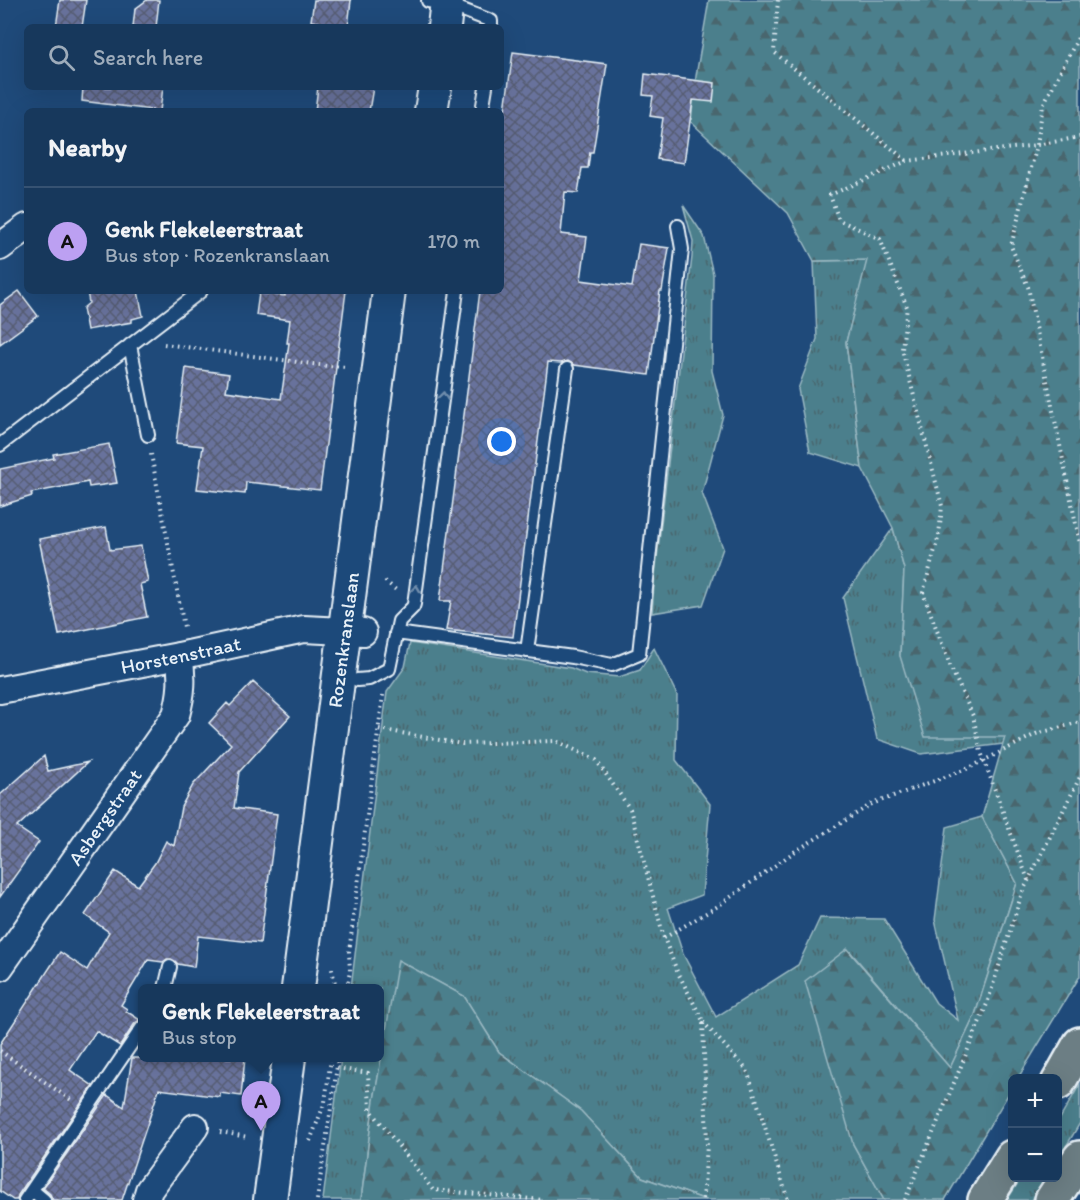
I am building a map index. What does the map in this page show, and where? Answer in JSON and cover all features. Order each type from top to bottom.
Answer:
[{"type":"highway","points":[[1062,1076],[1080,1044]]},
{"type":"highway","points":[[1052,1200],[1080,1158]]},
{"type":"highway","points":[[985,1200],[1008,1163]]},
{"type":"street","points":[[426,24],[439,6]]},
{"type":"street","points":[[414,108],[417,90]]},
{"type":"street","points":[[432,108],[434,90]]},
{"type":"street","points":[[0,246],[24,229]]},
{"type":"street","name":"Rozenkranslaan","points":[[318,984],[357,680],[354,631],[389,294]]},
{"type":"street","name":"Rozenkranslaan","points":[[299,984],[408,294]]},
{"type":"street","name":"Horstenstraat","points":[[0,690],[179,656],[304,629],[354,631]]},
{"type":"street","name":"Asbergstraat","points":[[0,967],[176,715],[182,693],[182,670],[179,656]]},
{"type":"street","points":[[270,1200],[288,1062]]},
{"type":"street","points":[[290,1200],[307,1062]]},
{"type":"street","points":[[146,1200],[149,1190],[195,1127]]},
{"type":"lane","points":[[439,6],[490,21],[490,24]]},
{"type":"lane","points":[[482,108],[486,90]]},
{"type":"lane","points":[[396,633],[573,657],[612,665],[639,654],[682,249],[678,226]]},
{"type":"lane","points":[[0,445],[197,294]]},
{"type":"lane","points":[[357,680],[369,679],[389,669],[399,621],[414,604],[458,294]]},
{"type":"lane","points":[[134,343],[148,435]]},
{"type":"lane","points":[[527,651],[567,369]]},
{"type":"lane","points":[[166,984],[170,966]]},
{"type":"lane","points":[[44,1200],[29,1195],[138,1034]]},
{"type":"path","points":[[778,0],[774,52],[907,161]]},
{"type":"path","points":[[1080,34],[1043,105],[1037,145],[1011,246],[1028,287],[1080,544]]},
{"type":"path","points":[[1028,880],[984,760],[973,716],[951,668],[922,593],[939,535],[942,506],[902,349],[907,307],[880,239],[838,220],[830,195],[907,161],[1037,145],[1080,137]]},
{"type":"path","points":[[134,343],[348,367]]},
{"type":"path","points":[[148,435],[184,627]]},
{"type":"path","points":[[664,938],[718,906],[794,852],[872,804],[969,768],[1036,734],[1080,722]]},
{"type":"path","points":[[379,729],[462,744],[556,741],[596,760],[630,809],[664,938],[677,971],[703,1021],[747,1070],[788,1200]]},
{"type":"path","points":[[905,1200],[987,1004],[1022,893],[1080,777]]},
{"type":"path","points":[[703,1021],[707,1145],[703,1200]]},
{"type":"path","points":[[0,1051],[86,1111]]},
{"type":"path","points":[[309,1144],[325,1102],[330,1062]]},
{"type":"path","points":[[317,1200],[338,1062]]},
{"type":"path","points":[[337,1068],[368,1073],[370,1109],[433,1190],[543,1200]]},
{"type":"green space","points":[[709,0],[1080,0],[1080,976],[1020,1074],[1008,1074],[1008,1095],[945,1200],[884,1200],[853,1144],[805,981],[847,949],[950,1068],[975,1015],[1017,883],[982,817],[1005,737],[925,737],[900,656],[904,569],[893,528],[862,468],[846,342],[867,260],[814,261],[788,213],[691,122]]},
{"type":"green space","points":[[683,205],[704,236],[713,274],[712,371],[723,415],[702,493],[723,548],[703,605],[652,613],[692,257],[693,241]]},
{"type":"green space","points":[[868,260],[846,342],[862,468],[810,452],[798,389],[817,339],[814,261]]},
{"type":"green space","points":[[893,528],[904,569],[900,656],[1005,737],[1003,744],[921,754],[877,739],[843,598]]},
{"type":"green space","points":[[410,643],[571,668],[586,674],[619,677],[640,670],[654,648],[677,695],[676,760],[710,804],[702,895],[668,908],[683,954],[716,1017],[798,965],[820,918],[884,919],[936,1003],[958,1020],[935,920],[947,827],[982,817],[1017,883],[975,1015],[950,1068],[848,949],[853,1144],[884,1200],[706,1200],[642,1177],[581,1111],[499,1052],[464,996],[399,961],[384,1044],[384,984],[351,984],[387,692],[405,667]]},
{"type":"green space","points":[[398,960],[464,996],[499,1052],[581,1111],[642,1177],[706,1200],[361,1200],[374,1100],[381,1062],[384,1062],[384,1042]]},
{"type":"green space","points":[[340,1062],[381,1062],[361,1200],[323,1200]]},
{"type":"green space","points":[[1080,1084],[1080,1123],[1062,1153],[1062,1128],[1062,1115]]},
{"type":"green space","points":[[1018,1182],[1043,1182],[1032,1200],[1007,1200]]},
{"type":"building","points":[[60,0],[86,0],[82,24],[56,24]]},
{"type":"building","points":[[147,0],[159,0],[156,24],[133,24],[135,9]]},
{"type":"building","points":[[314,0],[351,0],[348,24],[311,21]]},
{"type":"building","points":[[513,52],[607,64],[593,152],[590,152],[588,168],[582,168],[578,193],[565,192],[561,234],[587,237],[581,280],[632,287],[639,244],[669,248],[662,291],[660,291],[649,375],[574,365],[568,361],[548,362],[513,637],[446,630],[451,601],[440,601],[480,294],[504,294],[504,117]]},
{"type":"building","points":[[645,74],[715,83],[713,102],[693,100],[684,163],[657,159],[663,118],[650,116],[653,96],[643,95]]},
{"type":"building","points":[[83,90],[163,90],[160,108],[137,108],[82,101]]},
{"type":"building","points":[[318,90],[372,90],[370,108],[315,108]]},
{"type":"building","points":[[19,291],[38,316],[0,344],[0,305]]},
{"type":"building","points":[[88,294],[139,294],[143,316],[132,319],[132,322],[87,330],[83,308],[89,303]]},
{"type":"building","points":[[259,294],[285,296],[285,294],[346,294],[320,490],[246,482],[245,494],[197,489],[203,446],[176,443],[186,368],[229,374],[226,391],[281,399],[290,320],[256,315]]},
{"type":"building","points":[[109,444],[117,483],[89,487],[88,482],[31,493],[32,496],[0,506],[0,469],[54,458],[53,454]]},
{"type":"building","points":[[106,527],[110,550],[141,546],[148,582],[140,584],[147,617],[59,635],[39,539]]},
{"type":"building","points":[[253,682],[290,716],[239,772],[234,808],[277,814],[260,943],[198,936],[194,967],[178,964],[171,959],[163,962],[148,960],[121,1005],[138,1021],[120,1046],[96,1031],[70,1070],[93,1086],[18,1195],[17,1200],[13,1200],[0,1191],[0,1044],[60,952],[87,970],[109,932],[85,915],[115,871],[138,886],[155,863],[166,841],[174,846],[181,807],[193,785],[231,744],[209,723],[227,703],[230,706]]},
{"type":"building","points":[[44,756],[48,771],[88,762],[17,827],[39,842],[0,897],[0,795]]},
{"type":"building","points":[[132,1058],[138,1058],[138,1062],[245,1062],[241,1096],[220,1093],[220,1097],[159,1089],[122,1200],[53,1200],[43,1188],[107,1095],[124,1107]]},
{"type":"place","name":"Genk Flekeleerstraat","points":[[261,1131]]}]
